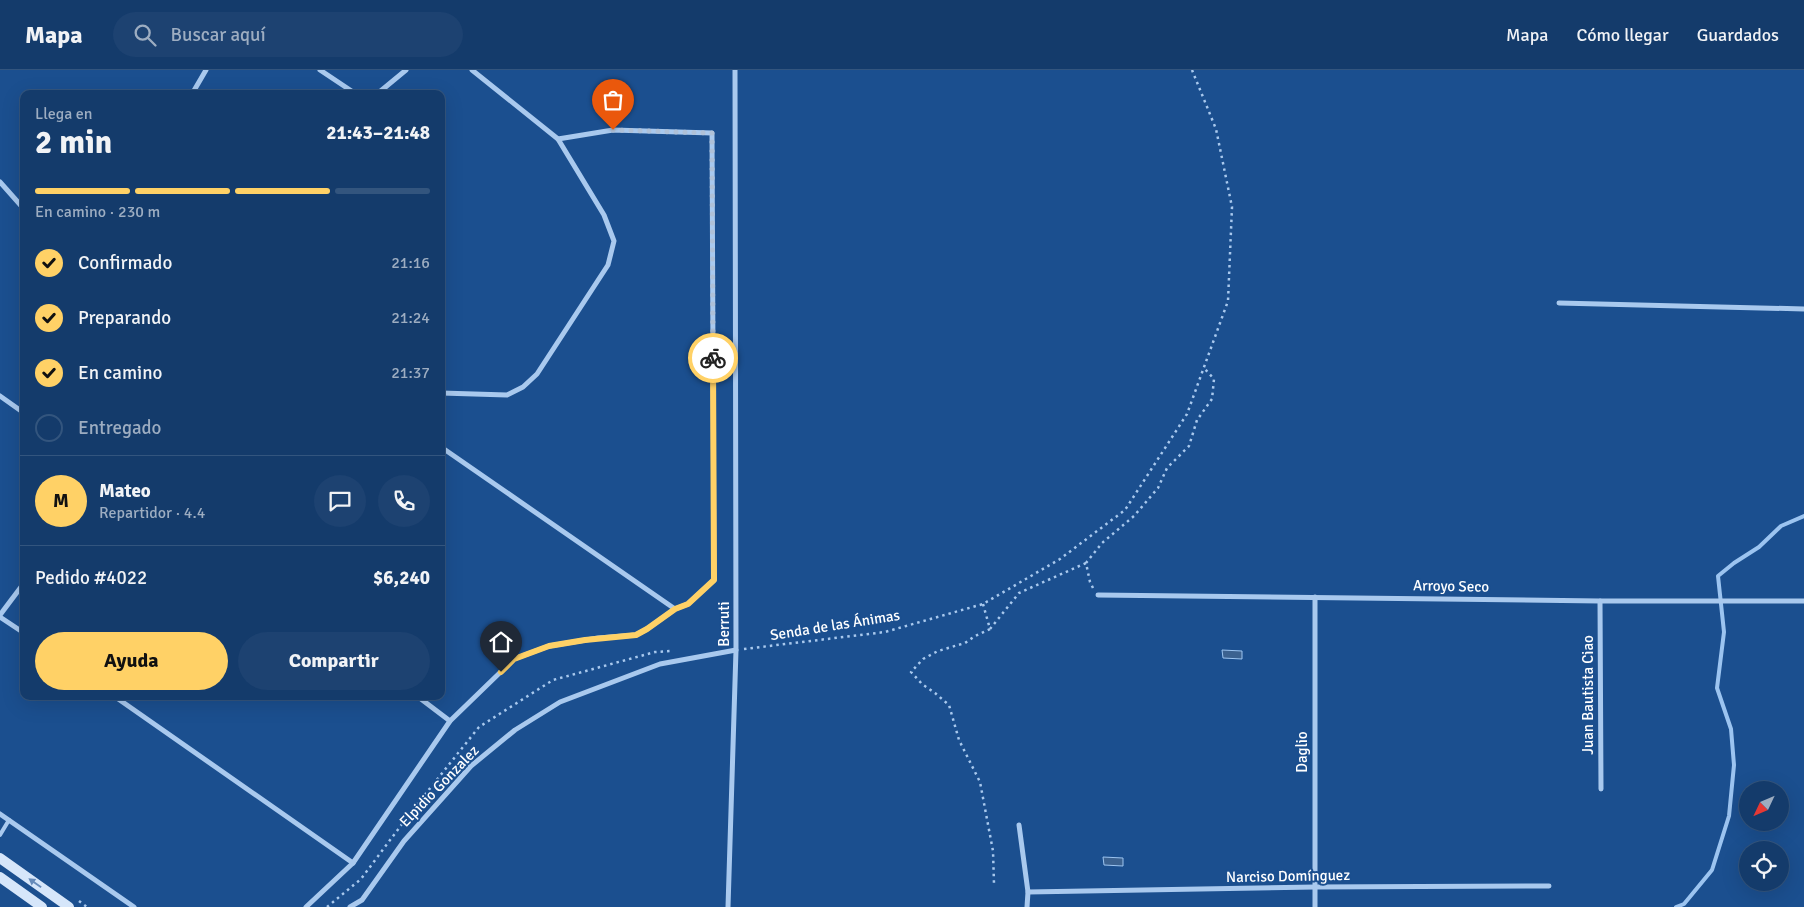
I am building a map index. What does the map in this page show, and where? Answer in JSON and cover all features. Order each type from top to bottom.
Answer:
[{"type":"main road","points":[[0,858],[69,907]]},
{"type":"main road","points":[[0,877],[42,907]]},
{"type":"street","points":[[194,90],[206,70]]},
{"type":"street","points":[[320,70],[350,90]]},
{"type":"street","points":[[382,90],[406,70]]},
{"type":"street","points":[[445,393],[507,395],[524,387],[537,374],[608,264],[614,241],[604,215],[558,139],[472,70]]},
{"type":"street","name":"Berruti","points":[[728,907],[736,650],[735,70]]},
{"type":"street","points":[[306,907],[353,863],[450,721],[514,659],[549,646],[598,638],[636,635],[675,609],[688,604],[714,580],[712,133],[613,130],[558,139]]},
{"type":"street","points":[[0,182],[20,204]]},
{"type":"street","points":[[1559,303],[1804,308]]},
{"type":"street","points":[[0,396],[20,410]]},
{"type":"street","points":[[445,450],[675,609]]},
{"type":"street","points":[[20,588],[0,616],[20,630]]},
{"type":"street","name":"Arroyo Seco","points":[[1098,595],[1600,601],[1804,601]]},
{"type":"street","name":"Daglio","points":[[1315,597],[1315,907]]},
{"type":"street","name":"Juan Bautista Ciao","points":[[1600,601],[1601,789]]},
{"type":"street","name":"Elpidio Gonzalez","points":[[350,907],[362,900],[404,841],[471,766],[515,730],[560,702],[660,664],[736,650]]},
{"type":"street","points":[[120,700],[353,863]]},
{"type":"street","points":[[422,700],[450,721]]},
{"type":"street","points":[[0,814],[134,907]]},
{"type":"street","points":[[1019,825],[1028,892],[1027,907]]},
{"type":"street","name":"Narciso Domínguez","points":[[1028,892],[1315,887],[1548,886]]},
{"type":"lane","points":[[0,835],[9,820]]},
{"type":"path","name":"Senda de las Ánimas","points":[[736,650],[885,632],[983,604],[1060,559],[1125,510],[1187,414],[1228,301],[1232,207],[1216,129],[1192,70]]},
{"type":"path","points":[[994,884],[993,851],[980,782],[959,740],[949,705],[935,692],[922,684],[911,672],[923,659],[938,651],[965,643],[990,629],[1019,593],[1086,563],[1102,543],[1134,516],[1158,488],[1167,468],[1189,446],[1197,420],[1212,399],[1214,379],[1204,368]]},
{"type":"path","points":[[1086,563],[1090,582],[1098,595]]},
{"type":"path","points":[[983,604],[990,629]]},
{"type":"water","points":[[1222,650],[1242,651],[1242,659],[1223,658]]},
{"type":"water","points":[[1103,857],[1123,858],[1123,866],[1104,865]]},
{"type":"waterway","points":[[1676,907],[1684,904],[1712,870],[1729,816],[1734,765],[1731,729],[1717,688],[1724,632],[1718,576],[1759,547],[1781,526],[1804,516]]},
{"type":"way so far","points":[[613,130],[712,133],[713,358]]},
{"type":"route","points":[[501,672],[514,659],[549,646],[598,638],[636,635],[675,609],[688,604],[714,580],[713,358]]}]
